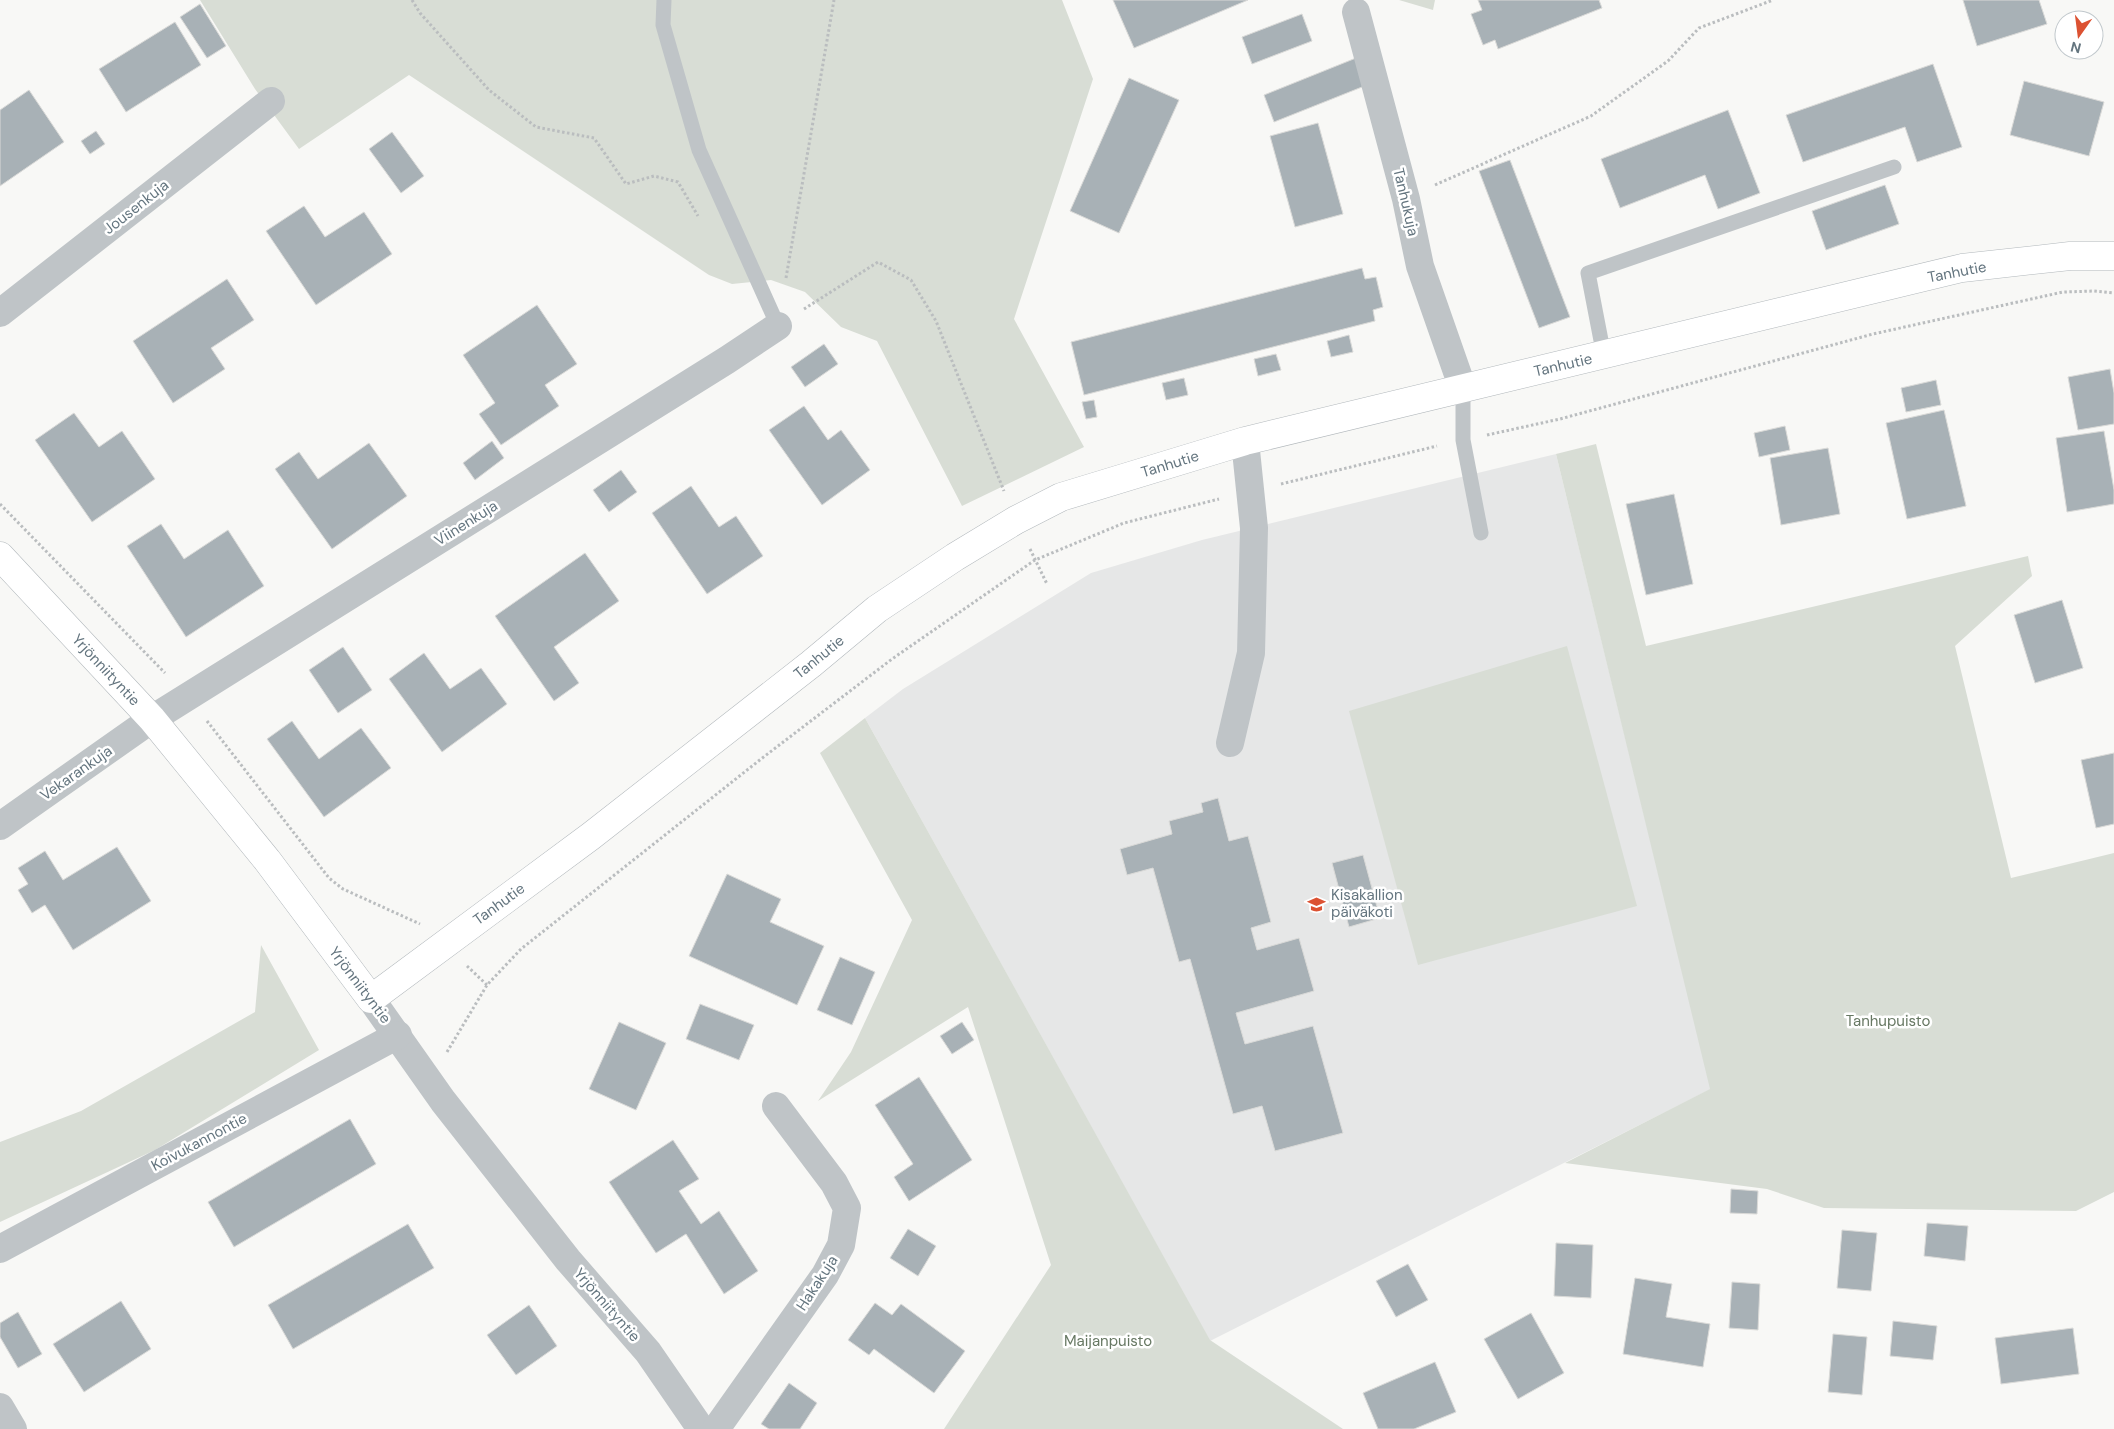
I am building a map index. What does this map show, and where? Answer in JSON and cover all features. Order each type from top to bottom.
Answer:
[{"type":"street","name":"Tanhukuja","points":[[1356,12],[1406,199],[1420,266],[1463,389]]},
{"type":"street","name":"Jousenkuja","points":[[0,313],[271,100]]},
{"type":"street","name":"Tanhutie","points":[[371,998],[591,836],[811,664],[877,609],[955,557],[1016,520],[1061,497],[1245,441],[1604,356],[1962,268],[2070,256],[2114,256]]},
{"type":"street","name":"Viinenkuja","points":[[152,719],[711,371],[778,326]]},
{"type":"street","points":[[1230,743],[1250,653],[1254,528],[1245,441]]},
{"type":"street","name":"Yrjönniityntie","points":[[0,556],[152,719],[267,860],[371,998],[429,1082],[568,1260],[648,1352],[701,1429]]},
{"type":"street","name":"Vekarankuja","points":[[0,826],[152,719]]},
{"type":"street","name":"Koivukannontie","points":[[0,1249],[398,1035]]},
{"type":"street","name":"Hakakuja","points":[[716,1429],[825,1275],[841,1245],[847,1208],[834,1183],[776,1106]]},
{"type":"street","points":[[0,1407],[13,1429]]},
{"type":"lane","points":[[664,0],[663,26],[699,150],[778,326]]},
{"type":"lane","points":[[1604,356],[1588,274],[1894,167]]},
{"type":"lane","points":[[1463,389],[1463,440],[1481,533]]},
{"type":"path","points":[[412,0],[420,12],[489,90],[536,127],[594,138],[626,184],[654,176],[678,182],[705,225],[738,236]]},
{"type":"path","points":[[778,326],[834,0]]},
{"type":"path","points":[[1406,199],[1591,116],[1668,61],[1699,28],[1773,0]]},
{"type":"path","points":[[778,326],[878,262],[911,280],[936,321],[1016,520],[1047,584]]},
{"type":"path","points":[[429,1082],[487,985],[521,949],[761,759],[892,659],[1035,560],[1124,523],[1463,440],[1560,419],[1873,334],[2064,292],[2094,291],[2114,293]]},
{"type":"path","points":[[0,504],[188,697],[329,878],[343,888],[428,928],[487,985]]},
{"type":"shaded area","name":"Kisakallion päiväkoti","points":[[1556,454],[1711,1089],[1210,1341],[865,718],[903,689],[1091,573],[1202,540]]},
{"type":"green space","points":[[200,0],[1062,0],[1093,79],[1014,319],[1084,447],[962,506],[877,341],[841,327],[805,292],[771,280],[732,284],[709,275],[409,75],[299,149],[255,89]]},
{"type":"green space","points":[[1399,0],[1435,0],[1433,10]]},
{"type":"green space","name":"Tanhupuisto","points":[[1596,444],[1646,646],[2028,556],[2032,576],[1955,646],[2011,878],[2114,853],[2114,1192],[2076,1211],[1824,1208],[1767,1189],[1565,1163],[1710,1089],[1556,454]]},
{"type":"green space","points":[[1567,646],[1637,906],[1418,965],[1349,711]]},
{"type":"green space","name":"Maijanpuisto","points":[[865,718],[1210,1340],[1343,1429],[944,1429],[1051,1265],[968,1007],[818,1101],[851,1052],[912,920],[820,753]]},
{"type":"green space","points":[[261,945],[319,1050],[155,1150],[0,1222],[0,1142],[81,1111],[255,1012]]},
{"type":"building","points":[[1113,0],[1248,0],[1134,48]]},
{"type":"building","points":[[1478,0],[1599,0],[1602,8],[1498,49],[1495,40],[1483,45],[1471,14],[1482,10]]},
{"type":"building","points":[[1963,0],[2039,0],[2047,24],[1977,46]]},
{"type":"building","points":[[200,4],[226,46],[207,58],[180,17]]},
{"type":"building","points":[[1302,14],[1312,41],[1252,64],[1242,37]]},
{"type":"building","points":[[175,22],[201,65],[126,112],[99,69]]},
{"type":"building","points":[[1356,58],[1367,85],[1274,122],[1264,95]]},
{"type":"building","points":[[1933,64],[1962,147],[1917,162],[1905,127],[1803,162],[1786,115]]},
{"type":"building","points":[[1129,78],[1179,100],[1119,233],[1070,211]]},
{"type":"building","points":[[2024,81],[2104,102],[2089,156],[2010,135]]},
{"type":"building","points":[[29,90],[64,142],[0,186],[0,110]]},
{"type":"building","points":[[1728,110],[1760,193],[1718,209],[1705,175],[1620,208],[1601,159]]},
{"type":"building","points":[[1318,123],[1343,214],[1295,227],[1270,136]]},
{"type":"building","points":[[96,131],[105,144],[90,154],[81,141]]},
{"type":"building","points":[[392,132],[424,176],[401,193],[369,149]]},
{"type":"building","points":[[1510,160],[1570,317],[1539,328],[1479,171]]},
{"type":"building","points":[[1885,185],[1899,224],[1826,250],[1812,211]]},
{"type":"building","points":[[304,206],[325,237],[364,212],[392,254],[316,305],[266,231]]},
{"type":"building","points":[[1362,268],[1365,279],[1376,277],[1383,307],[1373,310],[1375,321],[1084,395],[1071,342]]},
{"type":"building","points":[[227,279],[254,320],[211,348],[225,369],[173,403],[133,341]]},
{"type":"building","points":[[537,305],[577,364],[545,385],[559,406],[501,445],[479,414],[495,403],[463,355]]},
{"type":"building","points":[[1349,335],[1353,352],[1331,357],[1327,341]]},
{"type":"building","points":[[824,344],[838,364],[805,387],[791,367]]},
{"type":"building","points":[[1276,354],[1281,370],[1258,376],[1254,359]]},
{"type":"building","points":[[2110,369],[2114,393],[2114,424],[2078,430],[2068,377]]},
{"type":"building","points":[[1184,378],[1188,395],[1166,400],[1162,383]]},
{"type":"building","points":[[1936,380],[1941,405],[1906,412],[1901,388]]},
{"type":"building","points":[[1094,400],[1097,417],[1086,419],[1082,402]]},
{"type":"building","points":[[804,406],[828,440],[841,430],[870,470],[822,505],[769,430]]},
{"type":"building","points":[[1944,410],[1966,506],[1907,519],[1886,423]]},
{"type":"building","points":[[74,413],[99,447],[122,431],[155,479],[92,522],[35,440]]},
{"type":"building","points":[[1785,426],[1790,450],[1759,457],[1754,433]]},
{"type":"building","points":[[2104,431],[2114,490],[2114,504],[2067,512],[2056,438]]},
{"type":"building","points":[[492,441],[504,458],[475,480],[463,463]]},
{"type":"building","points":[[369,443],[407,496],[332,549],[275,469],[299,452],[318,479]]},
{"type":"building","points":[[1828,448],[1840,514],[1781,525],[1770,458]]},
{"type":"building","points":[[621,470],[637,492],[609,512],[593,490]]},
{"type":"building","points":[[691,486],[719,527],[736,516],[763,556],[707,594],[652,513]]},
{"type":"building","points":[[1674,494],[1693,584],[1646,595],[1626,504]]},
{"type":"building","points":[[161,524],[184,559],[228,530],[264,586],[186,637],[127,546]]},
{"type":"building","points":[[585,553],[619,601],[554,647],[579,683],[554,701],[495,616]]},
{"type":"building","points":[[2062,600],[2083,668],[2035,683],[2014,615]]},
{"type":"building","points":[[343,647],[372,690],[338,713],[309,670]]},
{"type":"building","points":[[424,653],[450,689],[481,668],[507,704],[442,752],[389,679]]},
{"type":"building","points":[[292,721],[319,759],[361,728],[391,768],[324,817],[267,739]]},
{"type":"building","points":[[2114,753],[2114,824],[2096,828],[2081,760]]},
{"type":"building","points":[[1218,798],[1229,841],[1248,836],[1271,922],[1251,928],[1257,950],[1299,938],[1314,991],[1236,1013],[1245,1044],[1313,1026],[1343,1133],[1275,1151],[1262,1106],[1233,1114],[1190,959],[1179,962],[1153,868],[1127,875],[1120,849],[1172,834],[1169,821],[1203,812],[1201,803]]},
{"type":"building","points":[[117,847],[151,901],[73,950],[45,905],[32,913],[18,890],[28,884],[18,868],[45,851],[63,880]]},
{"type":"building","points":[[1363,855],[1380,918],[1349,927],[1332,863]]},
{"type":"building","points":[[727,874],[781,899],[770,922],[824,946],[797,1005],[689,956]]},
{"type":"building","points":[[840,957],[875,972],[852,1025],[817,1010]]},
{"type":"building","points":[[700,1004],[754,1025],[739,1060],[686,1039]]},
{"type":"building","points":[[619,1022],[666,1043],[636,1110],[589,1089]]},
{"type":"building","points":[[962,1022],[974,1040],[952,1054],[940,1036]]},
{"type":"building","points":[[919,1077],[972,1160],[909,1201],[894,1177],[913,1164],[875,1105]]},
{"type":"building","points":[[350,1119],[376,1164],[234,1247],[208,1202]]},
{"type":"building","points":[[673,1140],[699,1179],[679,1191],[701,1224],[719,1211],[758,1271],[724,1294],[686,1234],[656,1253],[609,1182]]},
{"type":"building","points":[[1731,1189],[1758,1191],[1757,1214],[1730,1213]]},
{"type":"building","points":[[1927,1223],[1968,1226],[1965,1261],[1924,1256]]},
{"type":"building","points":[[408,1224],[434,1268],[293,1349],[268,1305]]},
{"type":"building","points":[[908,1229],[936,1246],[918,1276],[890,1258]]},
{"type":"building","points":[[1842,1230],[1877,1233],[1871,1291],[1837,1288]]},
{"type":"building","points":[[1556,1243],[1593,1245],[1591,1298],[1554,1296]]},
{"type":"building","points":[[1408,1264],[1428,1300],[1396,1317],[1376,1281]]},
{"type":"building","points":[[1635,1278],[1672,1284],[1666,1317],[1710,1324],[1703,1367],[1623,1354]]},
{"type":"building","points":[[1732,1282],[1760,1284],[1758,1330],[1729,1328]]},
{"type":"building","points":[[121,1301],[151,1349],[84,1392],[53,1344]]},
{"type":"building","points":[[875,1303],[892,1315],[901,1304],[965,1351],[934,1393],[874,1349],[869,1355],[848,1340]]},
{"type":"building","points":[[529,1305],[557,1346],[516,1375],[487,1335]]},
{"type":"building","points":[[18,1312],[42,1354],[18,1368],[0,1337],[0,1323]]},
{"type":"building","points":[[1531,1313],[1564,1373],[1518,1399],[1484,1339]]},
{"type":"building","points":[[1893,1321],[1937,1326],[1933,1360],[1890,1356]]},
{"type":"building","points":[[2073,1328],[2079,1374],[2001,1384],[1995,1338]]},
{"type":"building","points":[[1833,1334],[1867,1337],[1862,1395],[1828,1392]]},
{"type":"building","points":[[1435,1362],[1456,1412],[1414,1429],[1378,1429],[1363,1393]]},
{"type":"building","points":[[789,1383],[817,1403],[800,1429],[769,1429],[761,1424]]},
{"type":"place","name":"Kisakallion päiväkoti","points":[[1317,904]]}]
